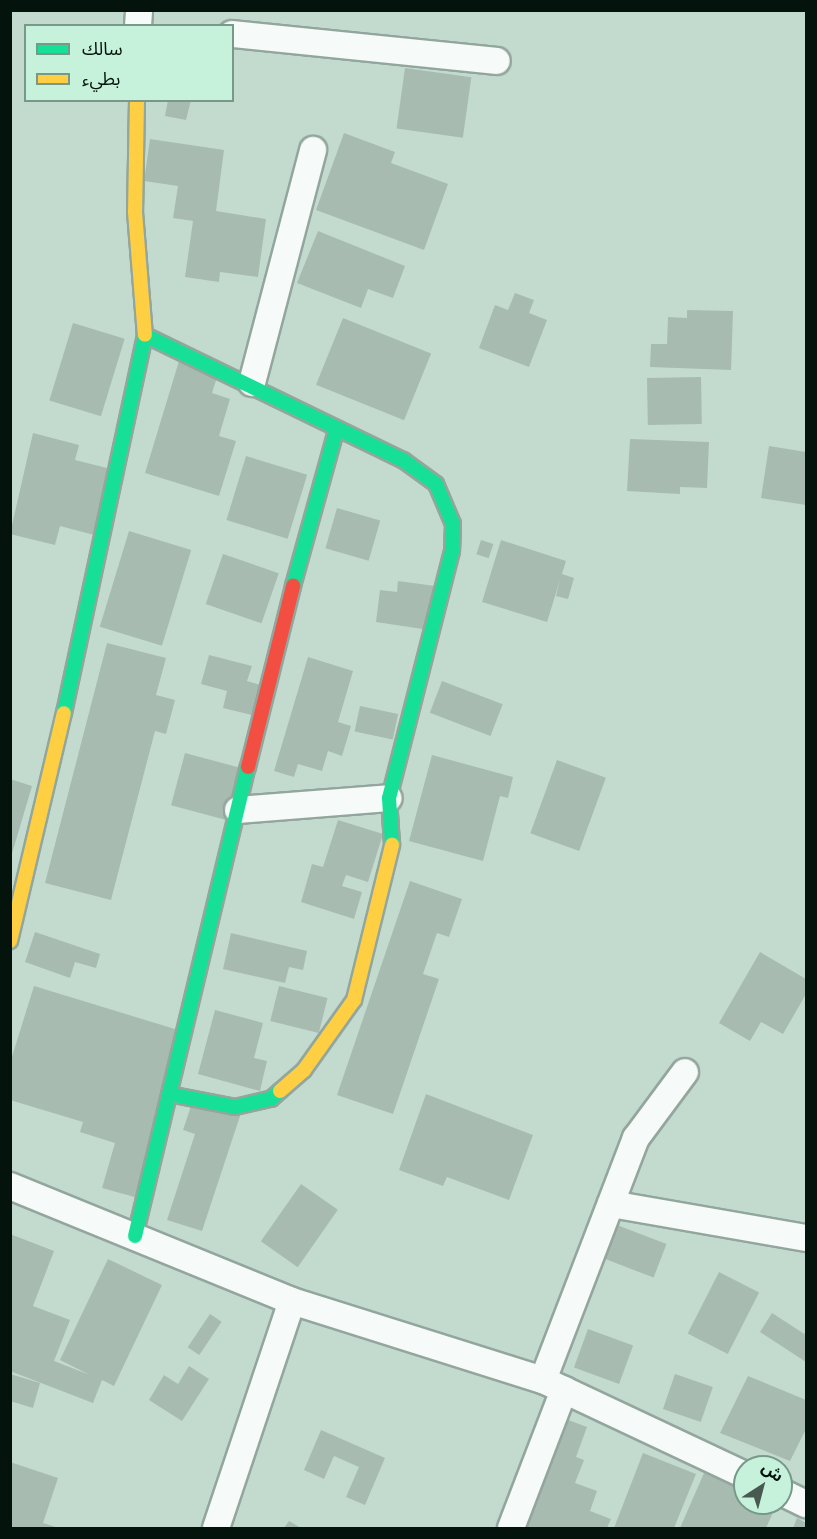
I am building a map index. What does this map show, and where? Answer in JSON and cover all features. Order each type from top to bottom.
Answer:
[{"type":"street","points":[[234,34],[497,61]]},
{"type":"street","points":[[10,941],[94,589],[145,335],[135,212],[137,102]]},
{"type":"street","points":[[252,383],[313,150]]},
{"type":"street","points":[[145,335],[252,383],[336,431],[403,460],[436,484],[453,524],[452,551],[389,798],[387,866],[354,1000],[338,1029],[271,1099],[236,1107],[169,1094]]},
{"type":"street","points":[[135,1236],[238,810],[336,431]]},
{"type":"street","points":[[238,810],[389,798]]},
{"type":"street","points":[[511,1528],[611,1204],[636,1138],[685,1072]]},
{"type":"street","points":[[10,1186],[292,1301],[554,1385],[733,1469]]},
{"type":"street","points":[[611,1204],[807,1238]]},
{"type":"street","points":[[216,1528],[292,1301]]},
{"type":"street","points":[[793,1498],[807,1504]]},
{"type":"building","points":[[405,68],[471,77],[463,138],[397,128]]},
{"type":"building","points":[[168,102],[190,102],[186,120],[165,116]]},
{"type":"building","points":[[344,133],[395,152],[391,163],[448,184],[424,250],[316,210]]},
{"type":"building","points":[[150,139],[224,150],[216,211],[266,219],[258,277],[220,272],[219,282],[185,277],[193,221],[173,218],[178,186],[144,181]]},
{"type":"building","points":[[318,231],[405,266],[393,298],[368,289],[361,308],[297,283]]},
{"type":"building","points":[[515,293],[534,300],[529,313],[547,320],[529,367],[479,348],[495,305],[508,310]]},
{"type":"building","points":[[687,310],[733,311],[731,370],[650,367],[651,344],[667,344],[668,317],[687,318]]},
{"type":"building","points":[[343,318],[431,354],[404,420],[316,385]]},
{"type":"building","points":[[73,323],[125,339],[101,416],[49,400]]},
{"type":"building","points":[[179,361],[218,374],[212,393],[230,399],[219,436],[236,441],[219,496],[145,473]]},
{"type":"building","points":[[701,377],[702,424],[648,425],[647,378]]},
{"type":"building","points":[[33,433],[79,445],[75,460],[115,470],[98,536],[60,526],[55,545],[10,534]]},
{"type":"building","points":[[630,439],[709,442],[707,488],[680,487],[680,494],[627,491]]},
{"type":"building","points":[[769,446],[806,452],[806,505],[761,498]]},
{"type":"building","points":[[246,456],[307,475],[288,539],[226,520]]},
{"type":"building","points":[[337,508],[380,520],[369,561],[325,548]]},
{"type":"building","points":[[129,531],[191,550],[162,646],[100,627]]},
{"type":"building","points":[[481,540],[493,544],[489,558],[476,554]]},
{"type":"building","points":[[501,540],[566,561],[562,574],[574,578],[568,599],[556,596],[560,580],[547,622],[482,602]]},
{"type":"building","points":[[223,554],[279,573],[262,623],[206,604]]},
{"type":"building","points":[[398,581],[435,586],[429,630],[376,622],[380,590],[397,592]]},
{"type":"building","points":[[107,643],[166,658],[156,695],[175,700],[166,734],[155,731],[111,900],[45,883]]},
{"type":"building","points":[[209,655],[252,666],[247,681],[264,686],[256,716],[223,708],[227,691],[201,684]]},
{"type":"building","points":[[308,657],[353,671],[338,722],[351,726],[342,756],[328,751],[322,771],[298,764],[294,777],[274,771]]},
{"type":"building","points":[[442,681],[503,704],[490,736],[430,713]]},
{"type":"building","points":[[360,706],[398,714],[393,740],[355,731]]},
{"type":"building","points":[[185,753],[243,769],[229,821],[171,805]]},
{"type":"building","points":[[432,755],[513,777],[508,798],[500,796],[483,861],[409,841]]},
{"type":"building","points":[[557,760],[606,778],[579,851],[530,833]]},
{"type":"building","points":[[10,779],[32,786],[11,857],[10,857]]},
{"type":"building","points":[[338,820],[383,834],[368,882],[346,875],[342,886],[362,892],[354,919],[301,902],[312,864],[323,867]]},
{"type":"building","points":[[410,881],[462,899],[449,937],[437,933],[423,974],[439,979],[393,1114],[337,1095]]},
{"type":"building","points":[[35,932],[100,954],[96,968],[75,962],[70,978],[25,962]]},
{"type":"building","points":[[231,933],[307,951],[303,970],[289,967],[285,983],[223,969]]},
{"type":"building","points":[[760,952],[806,979],[806,994],[783,1034],[761,1022],[750,1041],[719,1023]]},
{"type":"building","points":[[34,986],[188,1033],[138,1198],[102,1188],[115,1143],[80,1132],[83,1122],[10,1100],[10,1063]]},
{"type":"building","points":[[279,986],[328,998],[319,1033],[270,1021]]},
{"type":"building","points":[[215,1010],[263,1023],[254,1058],[267,1061],[260,1091],[198,1074]]},
{"type":"building","points":[[195,1094],[242,1110],[202,1231],[167,1220],[195,1134],[183,1130]]},
{"type":"building","points":[[426,1094],[533,1135],[509,1200],[447,1177],[443,1186],[399,1170]]},
{"type":"building","points":[[301,1184],[338,1210],[298,1267],[261,1241]]},
{"type":"building","points":[[617,1225],[666,1244],[654,1278],[604,1259]]},
{"type":"building","points":[[10,1234],[54,1251],[33,1306],[70,1320],[54,1361],[90,1375],[60,1360],[108,1259],[162,1285],[114,1386],[102,1380],[93,1403],[10,1371]]},
{"type":"building","points":[[719,1272],[759,1292],[728,1354],[688,1333]]},
{"type":"building","points":[[772,1313],[806,1335],[806,1362],[760,1332]]},
{"type":"building","points":[[210,1314],[222,1322],[199,1355],[188,1347]]},
{"type":"building","points":[[588,1329],[633,1345],[619,1384],[574,1368]]},
{"type":"building","points":[[189,1366],[209,1379],[182,1421],[149,1400],[164,1375],[178,1384]]},
{"type":"building","points":[[10,1374],[40,1383],[33,1408],[10,1401]]},
{"type":"building","points":[[675,1374],[713,1387],[701,1422],[663,1409]]},
{"type":"building","points":[[748,1376],[806,1400],[806,1429],[793,1455],[775,1455],[720,1433]]},
{"type":"building","points":[[563,1418],[587,1427],[576,1457],[584,1460],[575,1483],[597,1491],[590,1511],[611,1519],[607,1528],[519,1528]]},
{"type":"building","points":[[321,1430],[385,1458],[365,1505],[346,1497],[359,1467],[334,1456],[324,1479],[304,1470]]},
{"type":"building","points":[[643,1453],[696,1474],[674,1528],[614,1528]]},
{"type":"building","points":[[10,1462],[58,1478],[43,1523],[59,1528],[10,1528]]},
{"type":"building","points":[[704,1473],[733,1486],[733,1515],[772,1515],[766,1528],[680,1528]]},
{"type":"building","points":[[797,1518],[806,1523],[806,1528],[793,1528]]},
{"type":"building","points":[[289,1521],[301,1528],[284,1528]]},
{"type":"traffic: fast","points":[[145,335],[403,460],[436,484],[453,524],[452,551],[389,798],[392,845]]},
{"type":"traffic: fast","points":[[64,713],[145,335]]},
{"type":"traffic: fast","points":[[293,586],[336,431]]},
{"type":"traffic: fast","points":[[135,1236],[248,767]]},
{"type":"traffic: fast","points":[[169,1094],[235,1107],[271,1099],[280,1091]]},
{"type":"traffic: slow","points":[[137,102],[135,212],[145,335]]},
{"type":"traffic: slow","points":[[10,941],[64,713]]},
{"type":"traffic: slow","points":[[280,1091],[304,1070],[354,1000],[392,845]]},
{"type":"traffic: jam","points":[[248,767],[293,586]]}]
